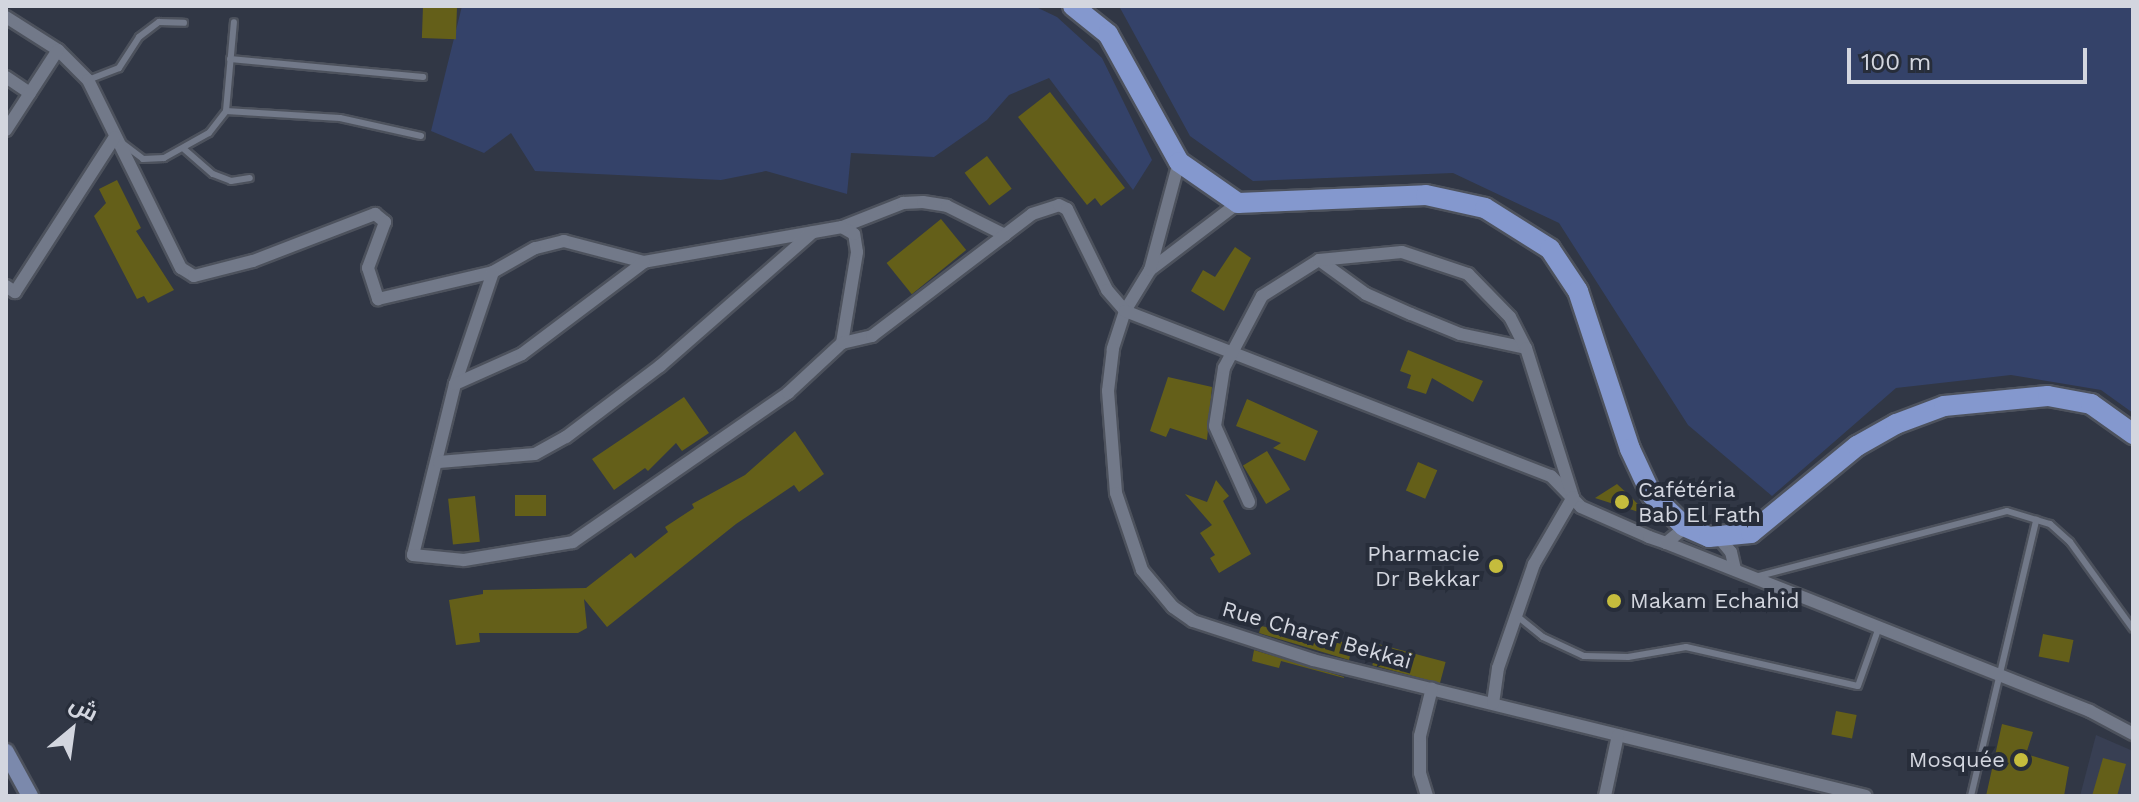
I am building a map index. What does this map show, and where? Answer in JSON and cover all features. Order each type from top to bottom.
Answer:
[{"type":"main road","points":[[1073,6],[1108,34],[1179,162],[1238,203],[1426,195],[1485,208],[1531,233],[1550,249],[1578,291],[1630,449],[1651,494],[1686,527],[1726,546],[1751,533],[1857,446],[1896,424],[1944,406],[2048,396],[2091,404],[2133,434]]},
{"type":"main road","points":[[6,752],[30,796]]},
{"type":"street","points":[[6,17],[58,50],[88,80],[181,268],[194,276],[253,261],[375,214],[385,222],[368,268],[378,299],[493,272],[535,248],[564,241],[644,262],[842,227],[903,203],[947,206],[1005,235]]},
{"type":"street","points":[[6,130],[58,50]]},
{"type":"street","points":[[6,77],[30,93]]},
{"type":"street","points":[[6,286],[15,292],[115,137]]},
{"type":"street","points":[[1150,270],[1179,162]]},
{"type":"street","name":"Rue Charef Bekkai","points":[[1238,203],[1150,270],[1125,311],[1108,391],[1112,459],[1122,520],[1155,589],[1193,621],[1313,660],[1866,796]]},
{"type":"street","points":[[493,272],[455,384],[439,462],[413,555],[464,560],[573,542],[788,393],[842,343],[872,336],[1032,214],[1059,205],[1067,209],[1107,290],[1125,311],[1551,476],[1577,502],[1666,543],[1998,675],[2133,734]]},
{"type":"street","points":[[842,227],[854,234],[857,252],[842,343]]},
{"type":"street","points":[[439,462],[535,454],[566,437],[660,366],[813,231]]},
{"type":"street","points":[[1157,247],[1162,261]]},
{"type":"street","points":[[1249,502],[1215,426],[1231,351],[1262,296],[1319,260],[1402,252],[1468,274],[1510,317],[1526,348],[1558,455],[1577,502]]},
{"type":"street","points":[[1319,260],[1366,294],[1411,314],[1460,334],[1526,348]]},
{"type":"street","points":[[455,384],[522,354],[644,262]]},
{"type":"street","points":[[1551,476],[1558,455]]},
{"type":"street","points":[[1493,704],[1498,668],[1534,564],[1565,510],[1577,502]]},
{"type":"street","points":[[1666,543],[1686,527]]},
{"type":"street","points":[[1726,546],[1735,570]]},
{"type":"street","points":[[1427,796],[1420,773],[1420,736],[1432,688]]},
{"type":"street","points":[[1605,796],[1618,735]]},
{"type":"lane","points":[[88,80],[119,68],[139,37],[159,22],[184,23]]},
{"type":"lane","points":[[115,137],[143,159],[184,149],[209,133],[226,111],[234,22]]},
{"type":"lane","points":[[230,59],[423,77]]},
{"type":"lane","points":[[226,111],[340,118],[421,136]]},
{"type":"lane","points":[[184,149],[213,174],[231,181],[250,178]]},
{"type":"lane","points":[[1755,577],[2007,511],[2036,520],[2070,542],[2133,629]]},
{"type":"lane","points":[[1971,796],[2036,520]]},
{"type":"lane","points":[[1517,616],[1543,637],[1584,656],[1628,657],[1686,647],[1858,686],[1879,627]]},
{"type":"shaded area","points":[[462,6],[1034,6],[1057,17],[1102,58],[1152,160],[1133,190],[1049,78],[1009,95],[987,120],[934,157],[851,153],[847,194],[766,171],[721,180],[535,171],[511,133],[484,153],[431,131]]},
{"type":"shaded area","points":[[1119,6],[2133,6],[2133,413],[2101,390],[2011,375],[1896,388],[1772,496],[1688,425],[1559,223],[1453,173],[1253,181],[1190,136]]},
{"type":"shaded area","points":[[2096,735],[2133,751],[2133,796],[2080,796]]},
{"type":"building","points":[[423,6],[457,7],[456,39],[422,38]]},
{"type":"building","points":[[1050,92],[1125,188],[1101,206],[1095,198],[1087,205],[1018,117]]},
{"type":"building","points":[[987,156],[1012,189],[989,206],[965,173]]},
{"type":"building","points":[[117,180],[141,228],[136,231],[174,290],[148,303],[144,296],[137,299],[94,216],[106,203],[99,189]]},
{"type":"building","points":[[941,219],[966,250],[912,294],[887,263]]},
{"type":"building","points":[[1235,247],[1251,258],[1224,311],[1191,291],[1203,270],[1215,277]]},
{"type":"building","points":[[1408,350],[1483,381],[1473,402],[1432,378],[1426,394],[1407,388],[1411,375],[1400,371]]},
{"type":"building","points":[[1168,377],[1212,387],[1207,440],[1170,428],[1166,437],[1150,431]]},
{"type":"building","points":[[684,397],[709,433],[682,451],[676,443],[648,471],[645,468],[614,490],[592,459]]},
{"type":"building","points":[[1247,399],[1318,431],[1305,461],[1273,448],[1281,443],[1236,426]]},
{"type":"building","points":[[795,431],[824,474],[799,492],[794,485],[736,524],[607,627],[584,599],[587,628],[578,633],[479,633],[480,642],[456,645],[449,600],[483,594],[483,590],[586,588],[631,553],[635,558],[668,532],[665,527],[694,508],[692,504],[745,475]]},
{"type":"building","points":[[1267,451],[1290,490],[1266,504],[1243,465]]},
{"type":"building","points":[[1418,462],[1437,470],[1425,499],[1406,491]]},
{"type":"building","points":[[1216,480],[1229,496],[1223,501],[1251,554],[1219,573],[1210,558],[1215,555],[1200,533],[1212,525],[1185,494],[1207,502]]},
{"type":"building","name":"Cafétéria Bab El Fath","points":[[1617,484],[1631,497],[1648,515],[1595,498]]},
{"type":"building","points":[[515,495],[546,495],[546,516],[515,516]]},
{"type":"building","points":[[475,496],[480,542],[453,545],[448,499]]},
{"type":"building","points":[[1261,626],[1353,644],[1349,660],[1259,633]]},
{"type":"building","points":[[2043,634],[2073,640],[2069,662],[2039,657]]},
{"type":"building","points":[[1378,644],[1446,662],[1440,683],[1372,665]]},
{"type":"building","points":[[1254,650],[1344,678],[1281,661],[1279,668],[1252,661]]},
{"type":"building","points":[[1836,711],[1857,715],[1852,739],[1831,735]]},
{"type":"building","name":"Mosquée","points":[[2002,724],[2033,732],[2026,754],[2069,767],[2064,796],[1986,796]]},
{"type":"building","points":[[2103,758],[2126,764],[2117,796],[2092,796]]},
{"type":"place","name":"Cafétéria Bab El Fath","points":[[1622,502]]},
{"type":"place","name":"Pharmacie Dr Bekkar","points":[[1496,566]]},
{"type":"place","name":"Makam Echahid","points":[[1614,601]]},
{"type":"place","name":"Mosquée","points":[[2021,760]]}]
